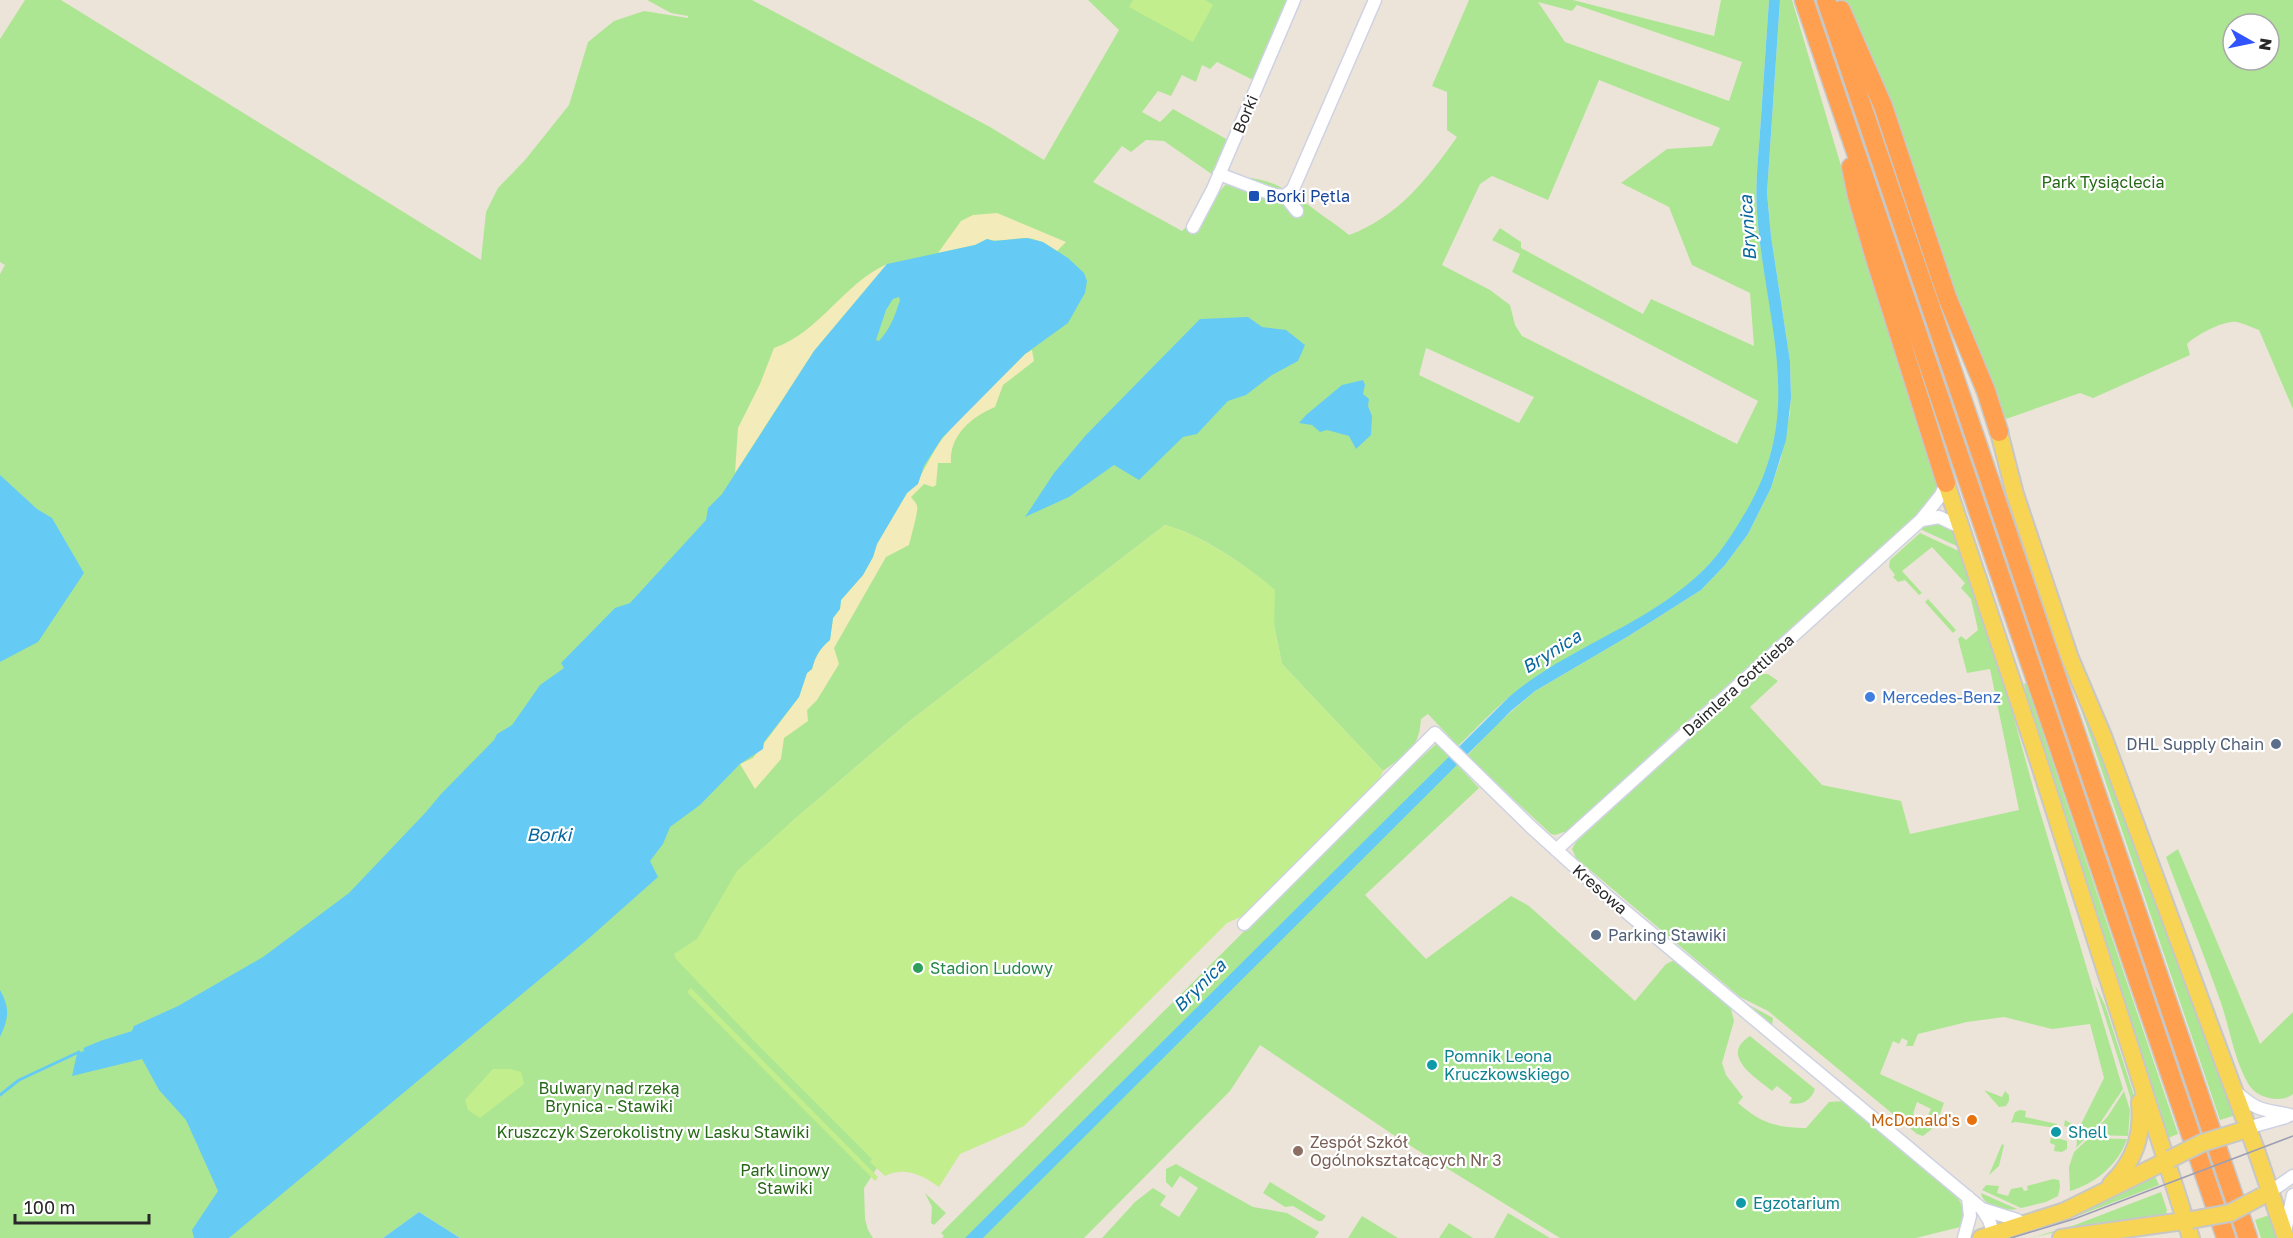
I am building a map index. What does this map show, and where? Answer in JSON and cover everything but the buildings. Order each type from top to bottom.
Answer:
[{"type":"highway","points":[[1803,0],[2226,1238]]},
{"type":"highway","points":[[1826,0],[2248,1238]]},
{"type":"highway","points":[[1837,0],[1883,106],[1944,286],[1986,391],[1999,432]]},
{"type":"highway","points":[[1837,98],[1857,196],[1946,483]]},
{"type":"main road","points":[[1999,432],[2014,494],[2070,658],[2103,736],[2234,1090],[2244,1130],[2266,1194],[2285,1236]]},
{"type":"main road","points":[[1946,483],[2188,1221],[2190,1238]]},
{"type":"main road","points":[[2100,1195],[2128,1165],[2138,1143],[2141,1121],[2136,1068]]},
{"type":"main road","points":[[1990,1237],[2065,1211],[2202,1143],[2244,1130]]},
{"type":"main road","points":[[2061,1238],[2230,1213],[2266,1194]]},
{"type":"main road","points":[[2120,1230],[2157,1238]]},
{"type":"street","name":"Borki","points":[[1193,227],[1220,174],[1294,0]]},
{"type":"street","points":[[1285,196],[1293,189],[1375,0]]},
{"type":"street","points":[[1220,174],[1274,195],[1285,196],[1297,211]]},
{"type":"street","name":"Daimlera Gottlieba","points":[[1556,850],[1921,520],[1936,503],[1946,483]]},
{"type":"street","points":[[1921,520],[1939,518],[1960,526]]},
{"type":"street","name":"Kresowa","points":[[1244,924],[1435,733],[1607,896],[1982,1209]]},
{"type":"street","points":[[2234,1090],[2256,1108],[2265,1112],[2291,1115]]},
{"type":"street","points":[[2244,1130],[2291,1115]]},
{"type":"street","points":[[2266,1194],[2293,1176]]},
{"type":"street","points":[[2285,1236],[2293,1195]]},
{"type":"street","points":[[1964,1238],[1970,1216],[1968,1197]]},
{"type":"street","points":[[1982,1209],[2026,1225]]},
{"type":"street","points":[[1982,1209],[1989,1220],[1990,1237]]},
{"type":"green space","points":[[25,0],[61,0],[481,260],[486,212],[498,188],[525,160],[569,105],[588,42],[614,21],[644,11],[688,18],[688,16],[671,13],[647,0],[752,0],[990,127],[1044,160],[1119,30],[1088,0],[1287,0],[1253,80],[1217,62],[1210,69],[1202,65],[1196,82],[1182,75],[1171,96],[1158,91],[1142,112],[1160,122],[1173,109],[1228,140],[1213,175],[1164,141],[1146,140],[1131,152],[1122,146],[1093,182],[1182,231],[1230,179],[1256,179],[1291,193],[1349,235],[1367,227],[1397,207],[1435,167],[1457,137],[1447,130],[1447,92],[1432,86],[1469,0],[1573,0],[1714,36],[1721,0],[1769,0],[1756,193],[1764,270],[1779,366],[1780,395],[1772,450],[1752,502],[1738,527],[1704,570],[1665,603],[1553,666],[1522,687],[1458,746],[1428,714],[1421,719],[1414,745],[1405,755],[1383,771],[1282,664],[1274,625],[1274,590],[1251,571],[1208,543],[1165,525],[911,720],[789,824],[882,1160],[864,1188],[865,1219],[873,1238],[460,1238],[419,1212],[383,1238],[0,1238],[0,274],[5,265],[0,262],[0,39]],"holes":[[[1538,2],[1572,11],[1577,5],[1742,62],[1729,101],[1565,42]],[[1599,80],[1720,128],[1712,146],[1667,149],[1621,183],[1669,207],[1692,265],[1750,293],[1754,346],[1651,299],[1643,314],[1521,248],[1521,242],[1500,228],[1492,240],[1520,254],[1512,272],[1758,401],[1737,444],[1522,336],[1515,325],[1510,305],[1490,290],[1442,265],[1480,184],[1492,176],[1548,200]],[[1426,348],[1534,397],[1519,423],[1419,375]]]},
{"type":"green space","points":[[1133,0],[1205,0],[1213,5],[1193,42],[1129,7]]},
{"type":"green space","points":[[1780,0],[1792,0],[1886,318],[1938,481],[1937,488],[1929,506],[1687,721],[1566,833],[1551,834],[1467,756],[1496,725],[1535,691],[1701,590],[1725,565],[1748,534],[1771,488],[1781,458],[1790,412],[1790,361],[1771,236],[1767,193]]},
{"type":"green space","name":"Park Tysiąclecia","points":[[1844,0],[2293,0],[2293,409],[2259,330],[2242,323],[2231,322],[2210,329],[2187,344],[2190,355],[2093,398],[2080,393],[2006,419],[1959,313],[1889,112]]},
{"type":"green space","points":[[1863,131],[2154,983],[2148,986],[1857,133]]},
{"type":"green space","points":[[1931,524],[1938,524],[1951,530],[1963,549],[1920,529]]},
{"type":"green space","points":[[1165,525],[1192,535],[1223,552],[1275,590],[1274,625],[1282,664],[1383,771],[1377,784],[1247,914],[1227,923],[1024,1126],[960,1154],[939,1187],[913,1173],[899,1172],[885,1176],[870,1162],[872,1159],[758,1045],[676,959],[674,954],[697,939],[737,871],[789,824],[911,720]]},
{"type":"green space","points":[[1920,533],[1961,552],[2002,675],[2038,805],[2123,1089],[2100,1123],[2076,1148],[2076,1138],[2071,1129],[2064,1126],[2065,1120],[2079,1128],[2104,1078],[2090,1024],[2052,1029],[2004,1017],[1967,1022],[1918,1034],[1913,1046],[1906,1046],[1908,1041],[1902,1038],[1899,1044],[1893,1041],[1880,1074],[1944,1103],[1940,1114],[1934,1121],[1927,1117],[1931,1109],[1917,1102],[1913,1114],[1927,1121],[1933,1128],[1923,1136],[1917,1134],[1768,1011],[1740,997],[1576,858],[1572,849],[1576,842],[1761,674],[1768,674],[1778,681],[1750,707],[1822,785],[1901,801],[1910,834],[2019,810],[1990,669],[1967,673],[1958,639],[1961,636],[1966,640],[1978,630],[1971,599],[1961,588],[1965,583],[1932,547],[1902,571],[1922,593],[1919,595],[1905,580],[1898,582],[1889,567],[1890,560]]},
{"type":"green space","points":[[1928,599],[1956,630],[1953,633],[1925,602]]},
{"type":"green space","points":[[2067,668],[2087,710],[2236,1115],[2220,1120]]},
{"type":"green space","points":[[2026,683],[2178,1134],[2163,1140],[2041,752],[2024,684]]},
{"type":"green space","points":[[1437,743],[1479,788],[1365,895],[1426,959],[1511,896],[1529,906],[1635,1001],[1666,964],[1677,959],[1730,1005],[1734,1021],[1722,1063],[1726,1075],[1743,1097],[1738,1103],[1769,1123],[1785,1127],[1806,1128],[1829,1102],[1845,1101],[1957,1196],[1966,1213],[1964,1226],[1916,1238],[1560,1238],[1401,1140],[1260,1045],[1230,1091],[1084,1238],[942,1238],[944,1236],[941,1233],[1389,787]]},
{"type":"green space","points":[[2178,849],[2260,1044],[2293,1012],[2293,1094],[2288,1097],[2276,1099],[2263,1096],[2253,1090],[2244,1075],[2214,985],[2166,857]]},
{"type":"green space","points":[[2095,985],[2105,1005],[2136,1102],[2133,1130],[2133,1107]]},
{"type":"green space","points":[[691,988],[878,1177],[875,1181],[687,992]]},
{"type":"green space","points":[[1740,1000],[1773,1018],[1772,1027]]},
{"type":"green space","points":[[1750,1036],[1815,1089],[1805,1102],[1789,1103],[1792,1098],[1777,1086],[1772,1091],[1744,1067],[1739,1059],[1738,1051],[1741,1044]]},
{"type":"green space","points":[[493,1069],[511,1069],[521,1072],[524,1084],[480,1118],[468,1110],[465,1100]]},
{"type":"green space","points":[[1984,1090],[2002,1097],[2005,1091],[2009,1095],[2009,1101],[2006,1106],[1999,1107]]},
{"type":"green space","points":[[2124,1091],[2130,1110],[2128,1136],[2091,1135],[2108,1116]]},
{"type":"green space","points":[[2026,1111],[2025,1117],[2057,1124],[2056,1128],[2011,1123],[2015,1112]]},
{"type":"green space","points":[[2051,1136],[2067,1141],[2067,1149],[2062,1152],[2054,1151],[2055,1145],[2050,1143]]},
{"type":"green space","points":[[2089,1138],[2127,1139],[2118,1157],[2105,1172],[2080,1188],[2070,1191],[2069,1167],[2074,1152]]},
{"type":"green space","points":[[2002,1144],[2004,1145],[1999,1166],[1989,1175]]},
{"type":"green space","points":[[1176,1164],[1253,1207],[1287,1213],[1319,1232],[1315,1238],[1102,1238],[1135,1202],[1153,1188],[1166,1196],[1160,1205],[1179,1217],[1198,1188],[1180,1176],[1172,1188],[1166,1182],[1166,1169]]},
{"type":"green space","points":[[2155,1176],[2159,1185],[2072,1218],[2013,1236],[2086,1211]]},
{"type":"green space","points":[[2053,1179],[2059,1180],[2058,1196],[2046,1202],[2021,1208],[1982,1190],[1986,1185],[1999,1186],[1997,1193],[2008,1196],[2011,1189],[2022,1187],[2024,1191],[2028,1190],[2027,1186]]},
{"type":"green space","points":[[1270,1182],[1326,1216],[1322,1221],[1318,1221],[1293,1206],[1285,1207],[1263,1193]]},
{"type":"green space","points":[[2161,1192],[2167,1210],[2166,1214],[2083,1226],[2030,1238],[2075,1225]]},
{"type":"green space","points":[[925,1193],[946,1213],[934,1225],[931,1223],[932,1207]]},
{"type":"green space","points":[[1981,1193],[2017,1209],[2001,1209],[1991,1205],[1986,1202]]},
{"type":"green space","points":[[1508,1213],[1550,1238],[1494,1238]]},
{"type":"green space","points":[[2272,1214],[2280,1238],[2261,1238],[2255,1220]]},
{"type":"green space","points":[[1362,1216],[1398,1238],[1348,1238]]},
{"type":"green space","points":[[1449,1223],[1473,1238],[1439,1238]]},
{"type":"sand","points":[[997,213],[1066,242],[1057,251],[1030,238],[997,241],[987,239],[975,245],[938,253],[961,221],[973,215]]},
{"type":"sand","points":[[887,264],[814,351],[735,473],[738,428],[760,384],[774,348],[805,331],[858,283]]},
{"type":"sand","points":[[1032,350],[1034,361],[1003,385],[995,407],[978,416],[963,429],[954,444],[951,463],[938,463],[936,485],[933,487],[924,484],[911,497],[917,508],[909,545],[886,557],[834,648],[839,664],[817,700],[807,710],[808,721],[784,738],[781,759],[755,789],[740,764],[753,758],[799,697],[807,673],[812,669],[816,657],[830,640],[833,618],[840,609],[841,600],[863,575],[877,544],[907,493],[952,427],[1025,354]]},
{"type":"water","points":[[1769,0],[1780,0],[1767,193],[1771,236],[1790,361],[1791,398],[1786,440],[1771,488],[1748,534],[1725,565],[1701,590],[1535,691],[1511,711],[983,1238],[965,1238],[1509,697],[1554,665],[1674,595],[1711,562],[1735,530],[1764,475],[1774,438],[1778,402],[1773,329],[1756,203]]},
{"type":"water","name":"Borki","points":[[1027,238],[1043,242],[1068,258],[1084,273],[1087,281],[1085,293],[1068,323],[1025,354],[942,438],[924,466],[918,484],[907,493],[877,544],[863,575],[841,600],[840,609],[833,618],[830,640],[816,657],[812,669],[807,673],[799,697],[764,742],[763,749],[740,764],[700,805],[670,827],[663,844],[650,861],[658,877],[587,940],[229,1238],[194,1238],[192,1230],[218,1191],[186,1120],[159,1090],[142,1059],[72,1076],[77,1054],[102,1042],[131,1033],[134,1026],[178,1006],[263,957],[349,893],[494,740],[497,734],[512,725],[540,685],[564,668],[561,663],[615,608],[630,603],[706,520],[708,508],[722,494],[814,351],[887,264],[975,245],[987,239],[994,241]],"holes":[[[899,297],[900,300],[887,331],[879,341],[876,340],[886,310],[893,299]]]},
{"type":"water","points":[[1248,317],[1262,327],[1286,330],[1305,345],[1298,361],[1272,375],[1246,395],[1228,401],[1197,434],[1183,437],[1139,480],[1114,465],[1069,497],[1025,517],[1054,473],[1086,435],[1200,319]]},
{"type":"water","points":[[1363,380],[1365,385],[1363,394],[1369,399],[1368,406],[1372,416],[1371,435],[1356,449],[1349,436],[1327,430],[1320,432],[1312,425],[1299,423],[1342,385]]},
{"type":"water","points":[[0,475],[37,509],[52,518],[84,573],[38,642],[0,662]]},
{"type":"water","points":[[0,990],[7,1013],[0,1037]]},
{"type":"water","points":[[419,1212],[460,1238],[383,1238]]},
{"type":"waterway","points":[[85,1049],[131,1033]]},
{"type":"waterway","points":[[0,1095],[19,1080],[79,1052]]},
{"type":"tram line","points":[[2011,1238],[2074,1219],[2293,1136]]},
{"type":"place","name":"Borki Pętla","points":[[1254,196]]},
{"type":"place","name":"Mercedes-Benz","points":[[1870,697]]},
{"type":"place","name":"DHL Supply Chain","points":[[2276,744]]},
{"type":"place","name":"Parking Stawiki","points":[[1596,935]]},
{"type":"place","name":"Stadion Ludowy","points":[[918,968]]},
{"type":"place","name":"Pomnik Leona Kruczkowskiego","points":[[1432,1065]]},
{"type":"place","name":"McDonald's","points":[[1972,1120]]},
{"type":"place","name":"Shell","points":[[2056,1132]]},
{"type":"place","name":"Zespół Szkół Ogólnokształcących Nr 3","points":[[1298,1151]]},
{"type":"place","name":"Egzotarium","points":[[1741,1203]]},
{"type":"water label","name":"Brynica","points":[[1747,228]]},
{"type":"water label","name":"Brynica","points":[[1551,651]]},
{"type":"water label","name":"Brynica","points":[[1199,985]]},
{"type":"park label","name":"Bulwary nad rzeką Brynica - Stawiki","points":[[609,1097]]},
{"type":"park label","name":"Kruszczyk Szerokolistny w Lasku Stawiki","points":[[653,1132]]},
{"type":"park label","name":"Park linowy Stawiki","points":[[785,1179]]}]
